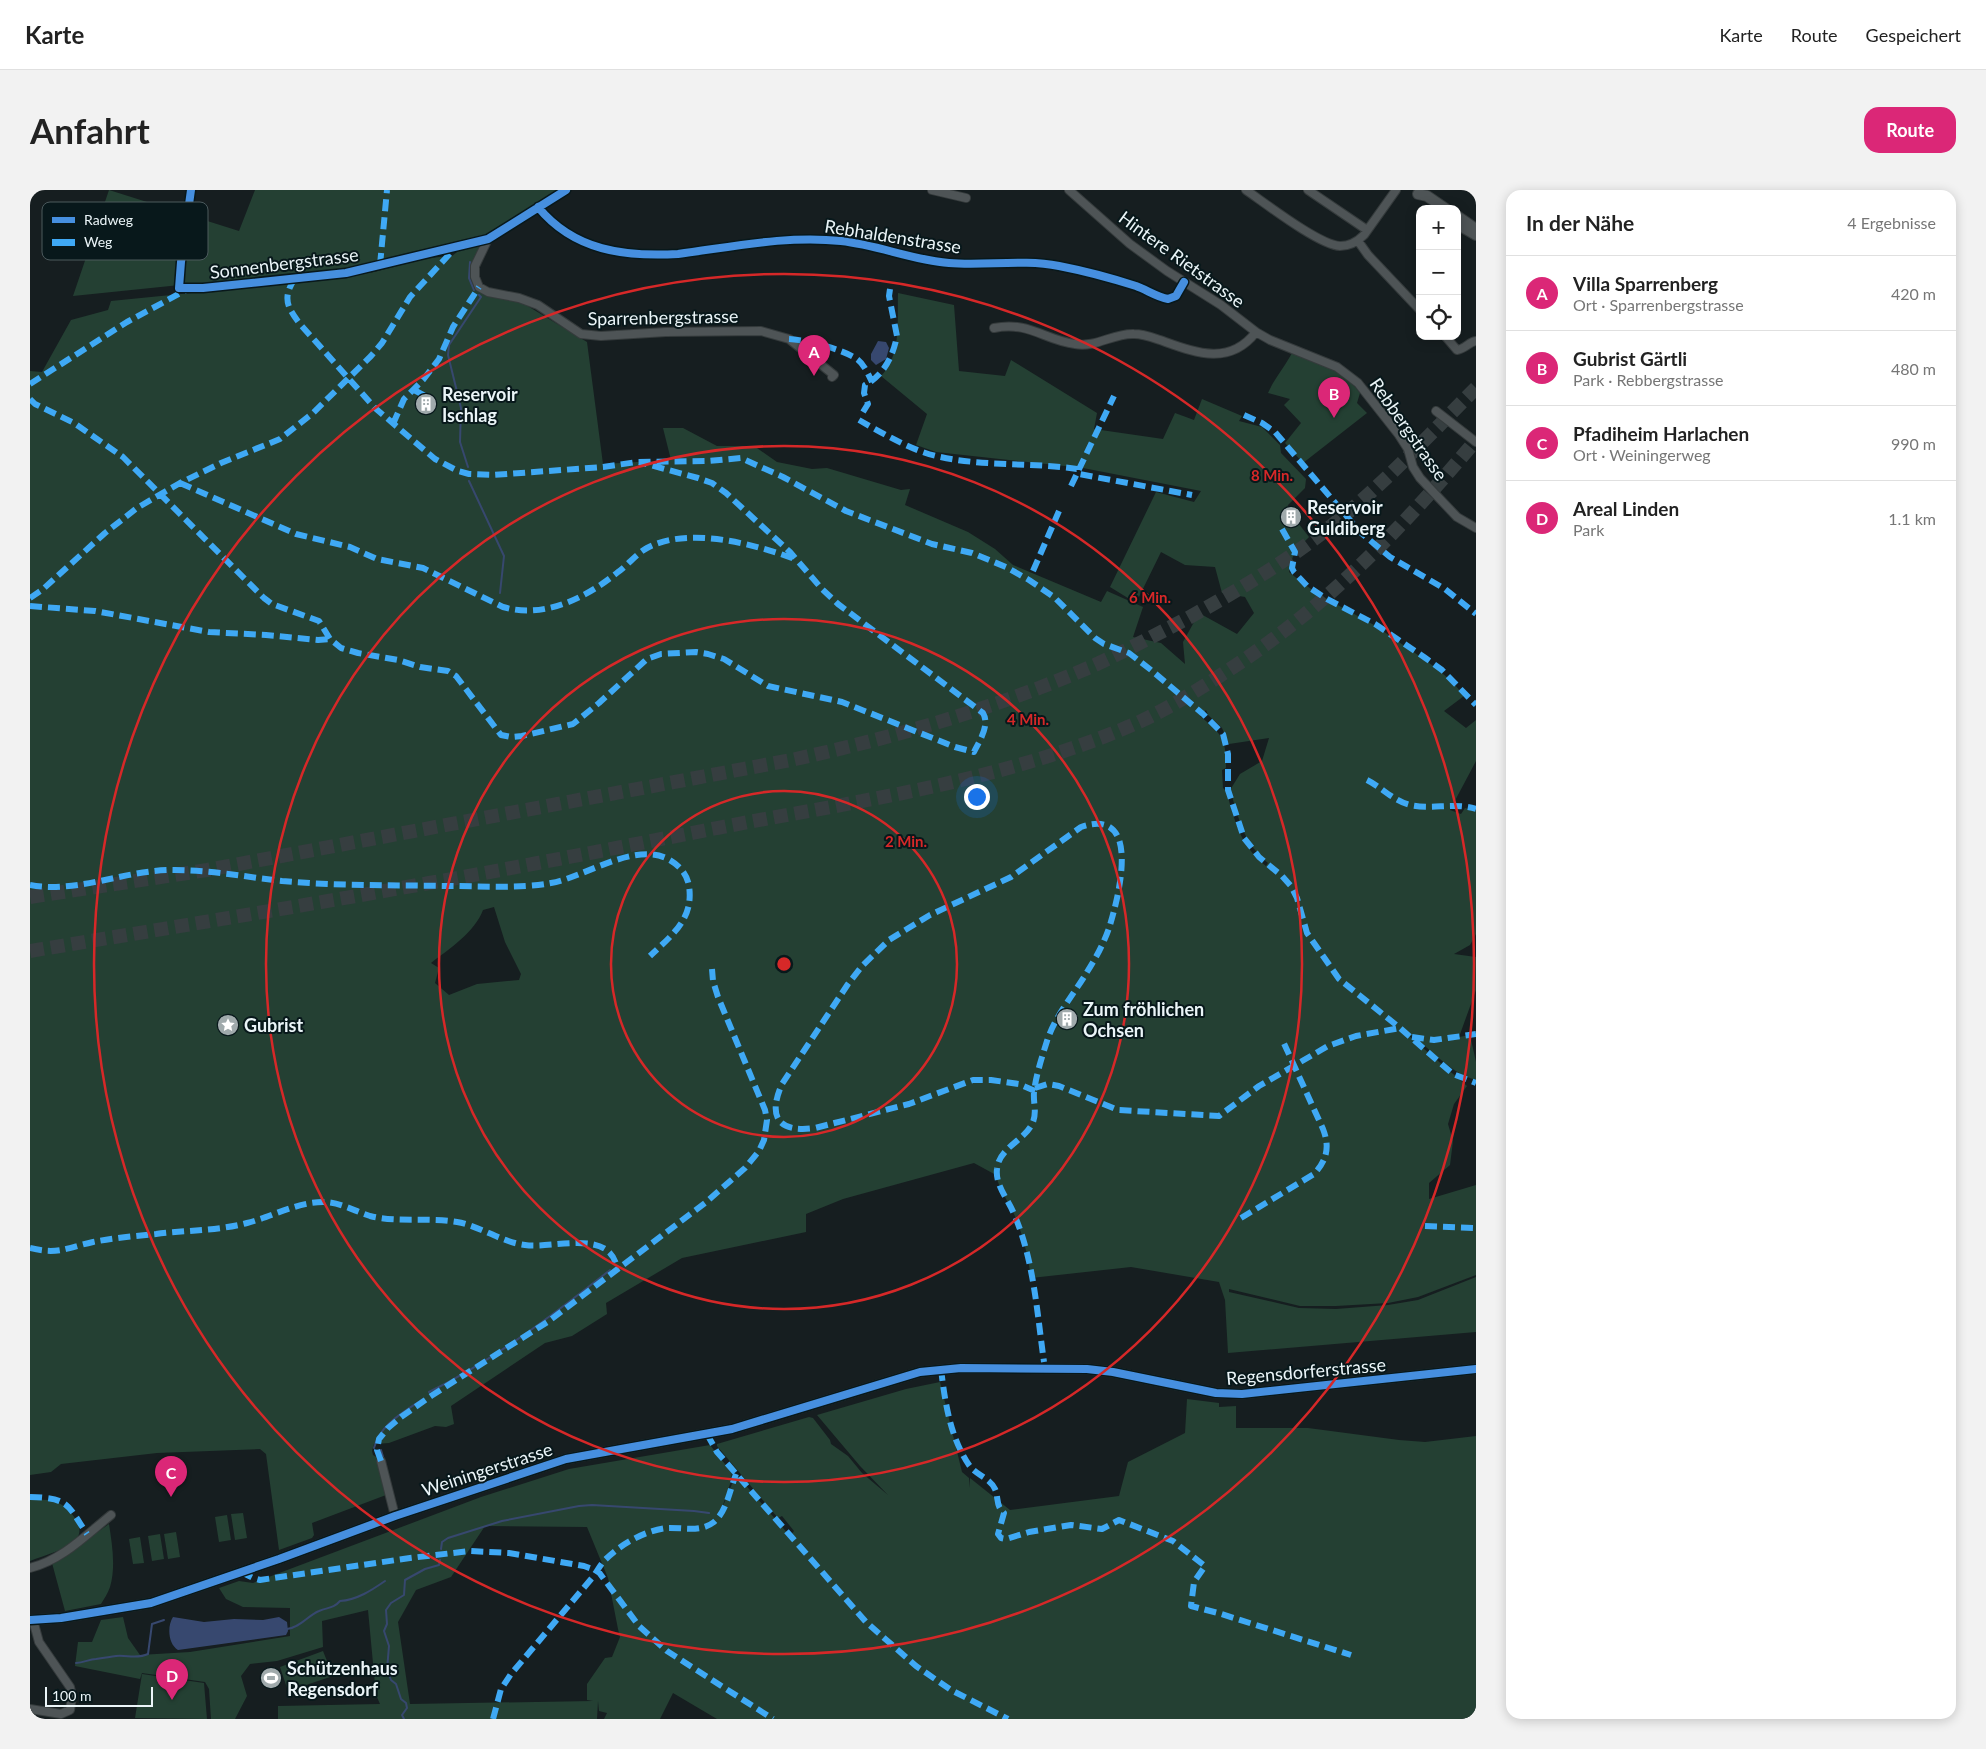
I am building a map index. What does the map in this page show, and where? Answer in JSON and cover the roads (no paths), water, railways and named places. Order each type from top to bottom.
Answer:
[{"type":"main road","points":[[1415,192],[1428,205]]},
{"type":"main road","points":[[1415,192],[1427,196],[1440,205]]},
{"type":"main road","points":[[1461,219],[1476,229]]},
{"type":"main road","points":[[1461,227],[1476,235]]},
{"type":"street","points":[[488,239],[566,190]]},
{"type":"street","points":[[932,190],[966,198]]},
{"type":"street","name":"Hintere Rietstrasse","points":[[1069,190],[1130,244],[1221,305],[1256,332],[1283,345]]},
{"type":"street","points":[[1308,190],[1367,230]]},
{"type":"street","points":[[1248,191],[1318,239],[1328,244],[1339,246],[1358,241],[1396,190]]},
{"type":"street","name":"Rebhaldenstrasse","points":[[538,207],[554,225],[576,240],[598,248],[627,253],[678,254],[789,240],[814,239],[851,243],[930,261],[956,264],[1014,262],[1051,264],[1135,286],[1168,299],[1176,296],[1184,282]]},
{"type":"street","name":"Sonnenbergstrasse","points":[[181,260],[179,288],[212,287],[346,273],[488,239]]},
{"type":"street","name":"Sparrenbergstrasse","points":[[488,239],[475,266],[475,277],[479,287],[488,292],[519,298],[538,305],[581,334],[601,336],[666,332],[762,331],[789,339],[834,375],[832,377]]},
{"type":"street","points":[[1358,241],[1368,255],[1416,306]]},
{"type":"street","points":[[994,328],[1020,326],[1066,343],[1080,345],[1095,344],[1123,335],[1136,334],[1193,352],[1212,354],[1239,348],[1248,343],[1256,332]]},
{"type":"street","points":[[1448,340],[1457,350],[1463,349],[1476,341]]},
{"type":"street","name":"Rebbergstrasse","points":[[1283,345],[1337,367],[1358,383],[1399,435],[1408,450],[1420,478],[1457,517],[1476,528]]},
{"type":"street","points":[[1436,411],[1476,442]]},
{"type":"street","name":"Regensdorferstrasse","points":[[961,1368],[1100,1370],[1230,1394],[1254,1394],[1476,1369]]},
{"type":"street","name":"Weiningerstrasse","points":[[31,1620],[61,1618],[151,1603],[279,1559],[395,1516],[566,1459],[732,1428],[920,1372],[961,1368]]},
{"type":"street","points":[[381,1461],[395,1516]]},
{"type":"street","points":[[30,1568],[42,1565],[60,1556],[111,1515]]},
{"type":"street","points":[[30,1709],[61,1714],[70,1710],[72,1696],[70,1687],[39,1642],[31,1620]]},
{"type":"water","points":[[878,341],[886,342],[889,348],[886,359],[876,365],[871,360],[871,354]]},
{"type":"water","points":[[173,1617],[204,1622],[234,1619],[263,1620],[279,1617],[287,1622],[288,1631],[286,1635],[178,1650],[170,1639],[170,1625]]},
{"type":"waterway","points":[[470,262],[469,278],[474,290]]},
{"type":"waterway","points":[[468,467],[460,442],[461,408],[448,355],[449,345],[481,297],[479,295]]},
{"type":"waterway","points":[[469,481],[504,556],[500,593]]},
{"type":"waterway","points":[[429,1392],[500,1351],[545,1320],[610,1270]]},
{"type":"waterway","points":[[374,1448],[387,1425],[423,1399]]},
{"type":"waterway","points":[[381,1450],[384,1460]]},
{"type":"waterway","points":[[441,1549],[442,1542],[448,1538],[502,1521],[579,1506],[592,1505],[709,1513]]},
{"type":"waterway","points":[[404,1719],[402,1715],[407,1708],[406,1703],[401,1699],[396,1684],[391,1680],[387,1670],[389,1646],[384,1631],[387,1624],[386,1610],[391,1603],[404,1595],[405,1580],[425,1569],[439,1565],[440,1560]]},
{"type":"waterway","points":[[287,1629],[296,1626],[315,1613],[333,1607],[340,1601],[364,1594],[385,1581]]},
{"type":"waterway","points":[[76,1663],[116,1656],[136,1657],[148,1654],[152,1624],[164,1620]]},
{"type":"tunnel","points":[[30,897],[207,870],[791,760],[904,732],[1016,697],[1088,668],[1138,644],[1188,618],[1282,562],[1318,537],[1372,491],[1476,388]]},
{"type":"tunnel","points":[[30,951],[465,877],[877,798],[984,774],[1037,760],[1089,742],[1139,722],[1181,700],[1258,650],[1293,624],[1358,568],[1388,538],[1476,440]]},
{"type":"place","name":"Villa Sparrenberg","points":[[814,376]]},
{"type":"place","name":"Reservoir Ischlag","points":[[426,404]]},
{"type":"place","name":"Gubrist Gärtli","points":[[1334,418]]},
{"type":"place","name":"Reservoir Guldiberg","points":[[1291,517]]},
{"type":"place","name":"Zum fröhlichen Ochsen","points":[[1067,1019]]},
{"type":"place","name":"Gubrist","points":[[228,1025]]},
{"type":"place","name":"Pfadiheim Harlachen","points":[[171,1497]]},
{"type":"place","name":"Schützenhaus Regensdorf","points":[[271,1678]]},
{"type":"place","name":"Areal Linden","points":[[172,1700]]}]
